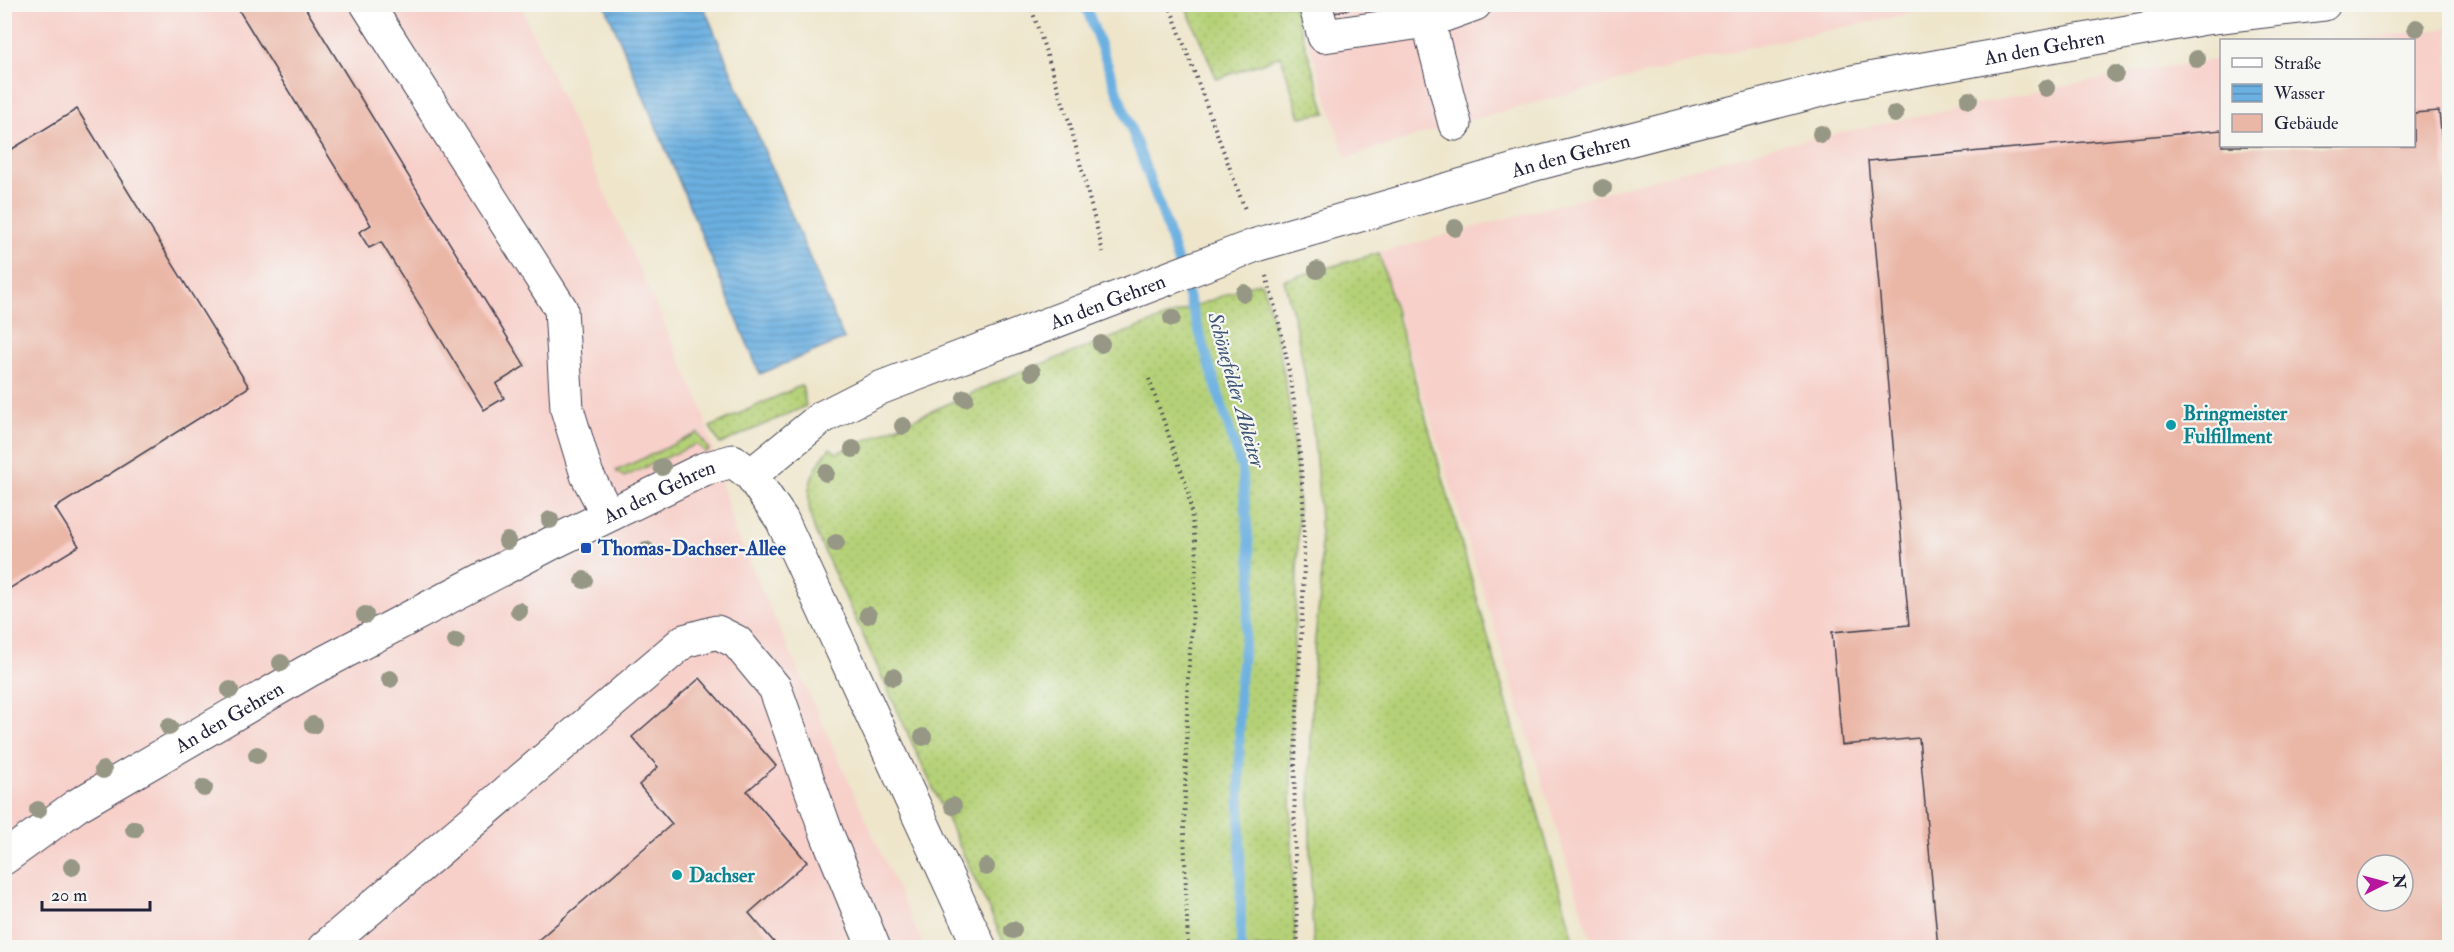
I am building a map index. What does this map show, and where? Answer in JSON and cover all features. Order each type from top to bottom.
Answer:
[{"type":"street","points":[[367,4],[561,309],[567,409],[587,474],[608,515]]},
{"type":"street","points":[[1315,4],[1324,36],[1428,21],[1475,4]]},
{"type":"street","name":"An den Gehren","points":[[4,858],[76,806],[308,671],[608,515],[704,468],[733,461],[751,475],[821,418],[880,388],[1237,252],[1539,163],[1852,82],[2205,18],[2324,4]]},
{"type":"street","points":[[1428,21],[1455,124]]},
{"type":"street","points":[[751,475],[782,519],[980,948]]},
{"type":"street","points":[[324,948],[684,641],[717,632],[737,642],[775,688],[827,834],[874,948]]},
{"type":"path","points":[[1030,4],[1070,124],[1102,252]]},
{"type":"path","points":[[1169,4],[1239,195]]},
{"type":"path","points":[[1279,317],[1286,350],[1302,477],[1304,547],[1296,734],[1294,849],[1298,948]]},
{"type":"path","points":[[1149,379],[1188,490],[1197,556],[1188,678],[1184,831],[1188,948]]},
{"type":"shaded area","points":[[5,5],[520,5],[701,406],[735,531],[924,947],[5,948]]},
{"type":"shaded area","points":[[1297,5],[1949,5],[1745,48],[1455,124],[1346,158]]},
{"type":"shaded area","points":[[2449,28],[2449,947],[1593,947],[1379,253],[1776,146],[2137,71],[2220,59],[2220,147],[2415,147],[2415,39],[2363,39]]},
{"type":"green space","points":[[1185,5],[1293,5],[1326,113],[1300,117],[1281,56],[1217,79]]},
{"type":"green space","points":[[1379,253],[1576,947],[1314,947],[1310,874],[1311,727],[1314,653],[1321,581],[1321,544],[1313,429],[1301,352],[1284,280]]},
{"type":"green space","points":[[1259,282],[1263,286],[1283,367],[1292,424],[1297,479],[1298,547],[1291,774],[1296,947],[1006,947],[814,529],[809,506],[812,477],[816,467],[830,448],[837,453],[1013,375]]},
{"type":"green space","points":[[802,385],[806,406],[720,444],[710,427]]},
{"type":"green space","points":[[698,433],[709,450],[706,452],[696,444],[624,477],[616,471]]},
{"type":"water","points":[[605,5],[703,5],[844,339],[760,374]]},
{"type":"building","points":[[235,4],[303,4],[525,366],[496,384],[504,398],[484,410],[381,242],[369,248],[359,232],[371,225]]},
{"type":"building","points":[[1321,4],[1363,4],[1363,5],[1324,16]]},
{"type":"building","points":[[77,109],[249,387],[55,508],[79,546],[4,592],[4,154]]},
{"type":"building","name":"Bringmeister Fulfillment","points":[[2439,111],[2450,224],[2450,948],[1938,948],[1919,738],[1842,745],[1832,632],[1909,625],[1868,161],[2220,130],[2220,147],[2415,147],[2415,113]]},
{"type":"building","points":[[700,678],[776,766],[747,791],[807,862],[749,913],[779,948],[529,948],[672,824],[639,785],[658,767],[632,737]]},
{"type":"waterway","name":"Schönefelder Ableiter","points":[[1085,4],[1163,215],[1242,470],[1252,577],[1239,689],[1241,948]]},
{"type":"place","name":"Bringmeister Fulfillment","points":[[2171,425]]},
{"type":"place","name":"Thomas-Dachser-Allee","points":[[586,548]]},
{"type":"place","name":"Dachser","points":[[677,875]]}]
